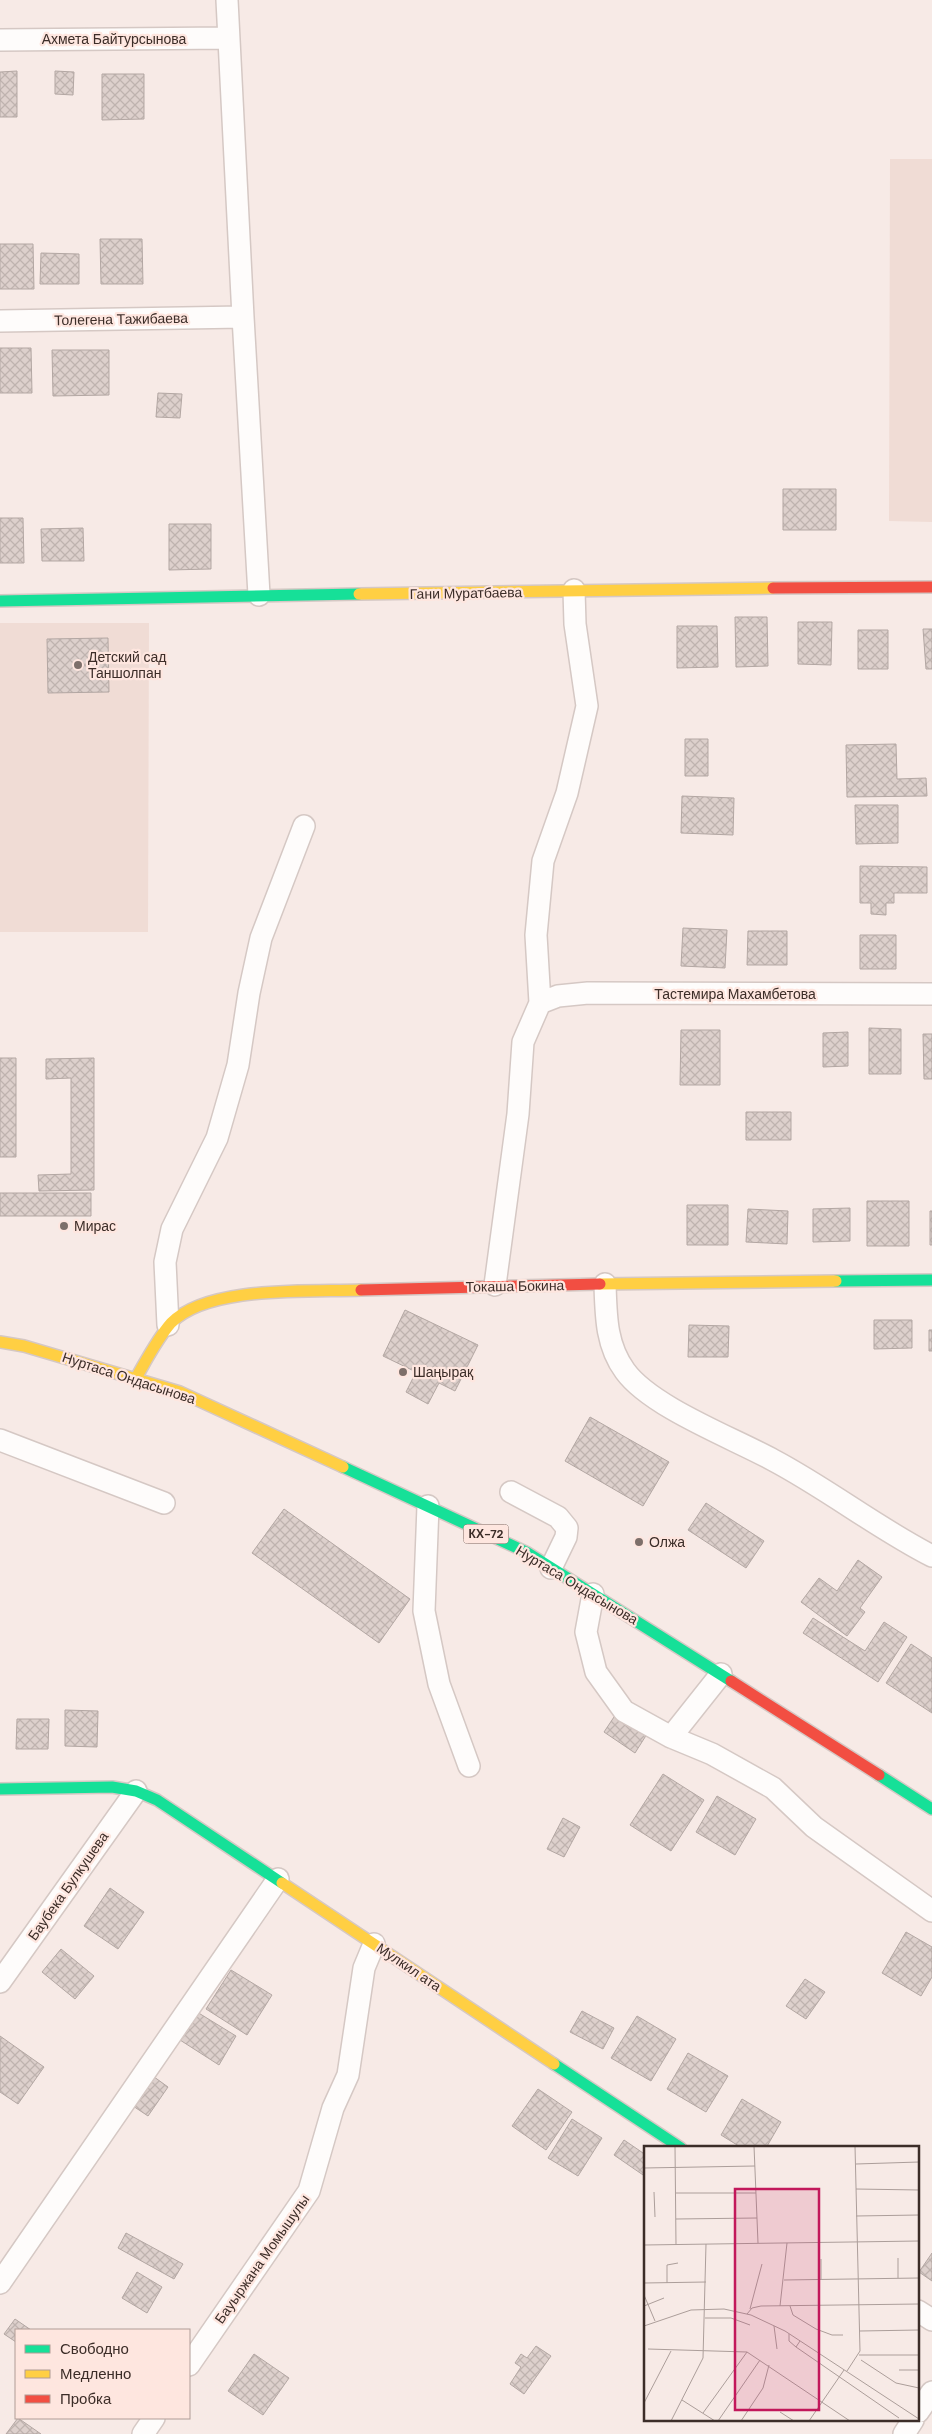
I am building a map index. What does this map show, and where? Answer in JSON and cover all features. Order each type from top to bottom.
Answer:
[{"type":"street","points":[[227,0],[259,595]]},
{"type":"street","name":"Ахмета Байтурсынова","points":[[0,40],[228,38]]},
{"type":"street","name":"Толегена Тажибаева","points":[[0,321],[243,317]]},
{"type":"street","name":"Гани Муратбаева","points":[[0,601],[574,590],[932,587]]},
{"type":"street","points":[[494,1286],[518,1114],[523,1042],[540,1003],[536,935],[543,861],[568,793],[587,706],[574,624],[574,590]]},
{"type":"street","points":[[168,1325],[165,1262],[172,1229],[218,1138],[238,1065],[249,993],[261,938],[304,826]]},
{"type":"street","name":"Тастемира Махамбетова","points":[[540,1003],[558,996],[588,993],[932,994]]},
{"type":"street","name":"Токаша Бокина","points":[[136,1378],[168,1325],[184,1311],[205,1301],[232,1295],[494,1286],[932,1280]]},
{"type":"street","points":[[605,1284],[606,1322],[614,1353],[642,1390],[775,1461],[896,1538],[932,1556]]},
{"type":"street","name":"Нуртаса Ондасынова","points":[[0,1342],[24,1346],[188,1395],[526,1552],[932,1809]]},
{"type":"street","points":[[0,1440],[164,1503]]},
{"type":"street","points":[[511,1492],[558,1517],[568,1528],[566,1538],[551,1568]]},
{"type":"street","points":[[428,1506],[424,1611],[439,1684],[469,1766]]},
{"type":"street","points":[[593,1594],[586,1632],[596,1672],[624,1711],[671,1736],[712,1754],[773,1788],[814,1828],[932,1911]]},
{"type":"street","points":[[671,1736],[721,1674]]},
{"type":"street","name":"Мулкил ата","points":[[0,1789],[112,1787],[136,1791],[157,1800],[678,2146]]},
{"type":"street","name":"Баубека Булкушева","points":[[0,1982],[136,1791]]},
{"type":"street","points":[[0,2283],[278,1879]]},
{"type":"street","name":"Бауыржана Момышулы","points":[[190,2364],[309,2191],[333,2108],[348,2075],[364,1968],[374,1944]]},
{"type":"street","points":[[920,2312],[932,2320]]},
{"type":"street","points":[[920,2409],[932,2392]]},
{"type":"street","points":[[143,2434],[153,2419]]},
{"type":"street","points":[[904,2434],[912,2422]]},
{"type":"shaded area","points":[[890,159],[932,159],[932,522],[889,521]]},
{"type":"shaded area","points":[[0,623],[149,623],[148,932],[0,932]]},
{"type":"building","points":[[17,71],[17,117],[0,117],[0,72]]},
{"type":"building","points":[[55,71],[74,72],[73,95],[55,94]]},
{"type":"building","points":[[102,74],[144,74],[144,119],[102,120]]},
{"type":"building","points":[[100,239],[142,239],[143,284],[101,284]]},
{"type":"building","points":[[0,244],[33,244],[34,289],[0,289]]},
{"type":"building","points":[[41,253],[79,254],[79,284],[40,284]]},
{"type":"building","points":[[0,348],[31,348],[32,393],[0,393]]},
{"type":"building","points":[[52,350],[109,350],[109,395],[53,396]]},
{"type":"building","points":[[158,393],[182,394],[180,418],[156,417]]},
{"type":"building","points":[[783,489],[836,489],[836,530],[783,530]]},
{"type":"building","points":[[0,518],[23,518],[24,563],[0,563]]},
{"type":"building","points":[[169,524],[211,524],[211,569],[169,570]]},
{"type":"building","points":[[83,528],[84,561],[42,561],[41,529]]},
{"type":"building","points":[[735,617],[767,617],[768,666],[736,667]]},
{"type":"building","points":[[798,622],[832,622],[831,665],[798,664]]},
{"type":"building","points":[[677,626],[717,626],[718,667],[677,668]]},
{"type":"building","points":[[923,629],[932,629],[932,669],[926,669]]},
{"type":"building","points":[[858,630],[888,630],[888,669],[858,669]]},
{"type":"building","name":"Детский сад Таншолпан","points":[[108,638],[109,692],[48,693],[47,639]]},
{"type":"building","points":[[685,739],[708,739],[708,776],[685,776]]},
{"type":"building","points":[[896,744],[897,779],[926,778],[927,796],[847,797],[846,745]]},
{"type":"building","points":[[682,796],[734,798],[733,835],[681,833]]},
{"type":"building","points":[[855,805],[898,805],[898,843],[856,844]]},
{"type":"building","points":[[860,866],[927,867],[927,893],[894,893],[894,903],[886,903],[886,915],[871,914],[871,903],[860,903]]},
{"type":"building","points":[[683,928],[727,930],[725,968],[681,966]]},
{"type":"building","points":[[748,931],[787,931],[787,965],[747,965]]},
{"type":"building","points":[[860,935],[896,935],[896,969],[860,969]]},
{"type":"building","points":[[869,1028],[901,1029],[901,1074],[869,1074]]},
{"type":"building","points":[[681,1030],[720,1030],[720,1085],[680,1085]]},
{"type":"building","points":[[848,1032],[848,1066],[823,1067],[823,1033]]},
{"type":"building","points":[[923,1034],[932,1034],[932,1079],[924,1079]]},
{"type":"building","points":[[0,1058],[16,1058],[16,1157],[0,1157]]},
{"type":"building","points":[[94,1058],[94,1190],[39,1191],[38,1175],[71,1174],[71,1078],[46,1079],[46,1059]]},
{"type":"building","points":[[746,1112],[791,1112],[791,1140],[746,1140]]},
{"type":"building","points":[[0,1193],[91,1193],[91,1216],[0,1216]]},
{"type":"building","points":[[867,1201],[909,1201],[909,1246],[867,1246]]},
{"type":"building","points":[[687,1205],[728,1205],[728,1245],[687,1245]]},
{"type":"building","points":[[850,1208],[850,1241],[813,1242],[813,1209]]},
{"type":"building","points":[[748,1209],[788,1211],[787,1244],[746,1242]]},
{"type":"building","points":[[930,1211],[932,1211],[932,1245],[930,1245]]},
{"type":"building","points":[[405,1310],[478,1345],[455,1391],[439,1383],[428,1404],[406,1392],[416,1372],[383,1356]]},
{"type":"building","points":[[874,1320],[912,1320],[912,1348],[874,1349]]},
{"type":"building","points":[[689,1325],[729,1326],[728,1357],[688,1357]]},
{"type":"building","points":[[929,1330],[932,1330],[932,1351],[929,1351]]},
{"type":"building","points":[[590,1417],[669,1462],[643,1506],[565,1461]]},
{"type":"building","points":[[706,1503],[764,1541],[746,1568],[688,1530]]},
{"type":"building","points":[[284,1509],[410,1599],[379,1643],[252,1553]]},
{"type":"building","points":[[858,1560],[882,1577],[860,1608],[865,1612],[847,1636],[801,1602],[819,1578],[837,1591]]},
{"type":"building","points":[[813,1618],[865,1651],[884,1622],[907,1637],[878,1682],[803,1633]]},
{"type":"building","points":[[911,1644],[932,1658],[932,1713],[886,1683]]},
{"type":"building","points":[[65,1710],[98,1711],[97,1747],[65,1746]]},
{"type":"building","points":[[616,1714],[647,1734],[635,1753],[604,1732]]},
{"type":"building","points":[[17,1719],[49,1719],[48,1749],[16,1749]]},
{"type":"building","points":[[663,1774],[704,1800],[671,1851],[630,1825]]},
{"type":"building","points":[[717,1796],[756,1819],[735,1855],[696,1832]]},
{"type":"building","points":[[563,1818],[580,1827],[564,1857],[547,1849]]},
{"type":"building","points":[[110,1888],[144,1912],[118,1949],[84,1926]]},
{"type":"building","points":[[906,1932],[932,1947],[932,1977],[921,1996],[882,1973]]},
{"type":"building","points":[[61,1949],[94,1976],[75,1999],[42,1972]]},
{"type":"building","points":[[231,1970],[272,1995],[247,2035],[206,2009]]},
{"type":"building","points":[[805,1979],[825,1992],[806,2019],[786,2006]]},
{"type":"building","points":[[582,2011],[614,2028],[603,2049],[570,2032]]},
{"type":"building","points":[[197,2012],[236,2036],[219,2065],[180,2040]]},
{"type":"building","points":[[637,2016],[676,2039],[651,2081],[611,2058]]},
{"type":"building","points":[[0,2036],[44,2067],[18,2104],[0,2092]]},
{"type":"building","points":[[688,2053],[728,2076],[706,2112],[667,2089]]},
{"type":"building","points":[[150,2074],[168,2087],[148,2116],[130,2104]]},
{"type":"building","points":[[538,2089],[572,2112],[546,2150],[512,2126]]},
{"type":"building","points":[[742,2099],[781,2122],[767,2146],[739,2146],[721,2135]]},
{"type":"building","points":[[572,2119],[602,2138],[578,2176],[548,2158]]},
{"type":"building","points":[[624,2140],[644,2154],[644,2176],[614,2155]]},
{"type":"building","points":[[126,2233],[183,2264],[174,2279],[118,2248]]},
{"type":"building","points":[[932,2253],[932,2281],[920,2273]]},
{"type":"building","points":[[137,2272],[162,2287],[147,2313],[122,2298]]},
{"type":"building","points":[[15,2319],[30,2329],[15,2329],[15,2341],[4,2334]]},
{"type":"building","points":[[536,2346],[551,2356],[524,2394],[510,2384],[521,2367],[515,2363],[521,2354],[527,2358]]},
{"type":"building","points":[[254,2354],[289,2378],[263,2415],[228,2391]]},
{"type":"building","points":[[17,2419],[19,2419],[41,2434],[6,2434]]},
{"type":"traffic: fast","points":[[0,601],[359,594]]},
{"type":"traffic: fast","points":[[836,1281],[932,1280]]},
{"type":"traffic: fast","points":[[343,1467],[526,1552],[731,1681]]},
{"type":"traffic: fast","points":[[879,1775],[932,1809]]},
{"type":"traffic: fast","points":[[0,1789],[112,1787],[136,1791],[157,1800],[282,1883]]},
{"type":"traffic: fast","points":[[554,2064],[678,2146]]},
{"type":"traffic: slow","points":[[359,594],[773,588]]},
{"type":"traffic: slow","points":[[600,1284],[836,1281]]},
{"type":"traffic: slow","points":[[136,1378],[157,1342],[171,1323],[188,1311],[209,1302],[234,1296],[261,1293],[361,1290]]},
{"type":"traffic: slow","points":[[0,1342],[24,1346],[180,1392],[343,1467]]},
{"type":"traffic: slow","points":[[282,1883],[554,2064]]},
{"type":"traffic: jam","points":[[773,588],[932,587]]},
{"type":"traffic: jam","points":[[361,1290],[600,1284]]},
{"type":"traffic: jam","points":[[731,1681],[879,1775]]},
{"type":"place","name":"Детский сад Таншолпан","points":[[78,665]]},
{"type":"place","name":"Мирас","points":[[64,1226]]},
{"type":"place","name":"Шаңырақ","points":[[403,1372]]},
{"type":"place","name":"Олжа","points":[[639,1542]]}]
